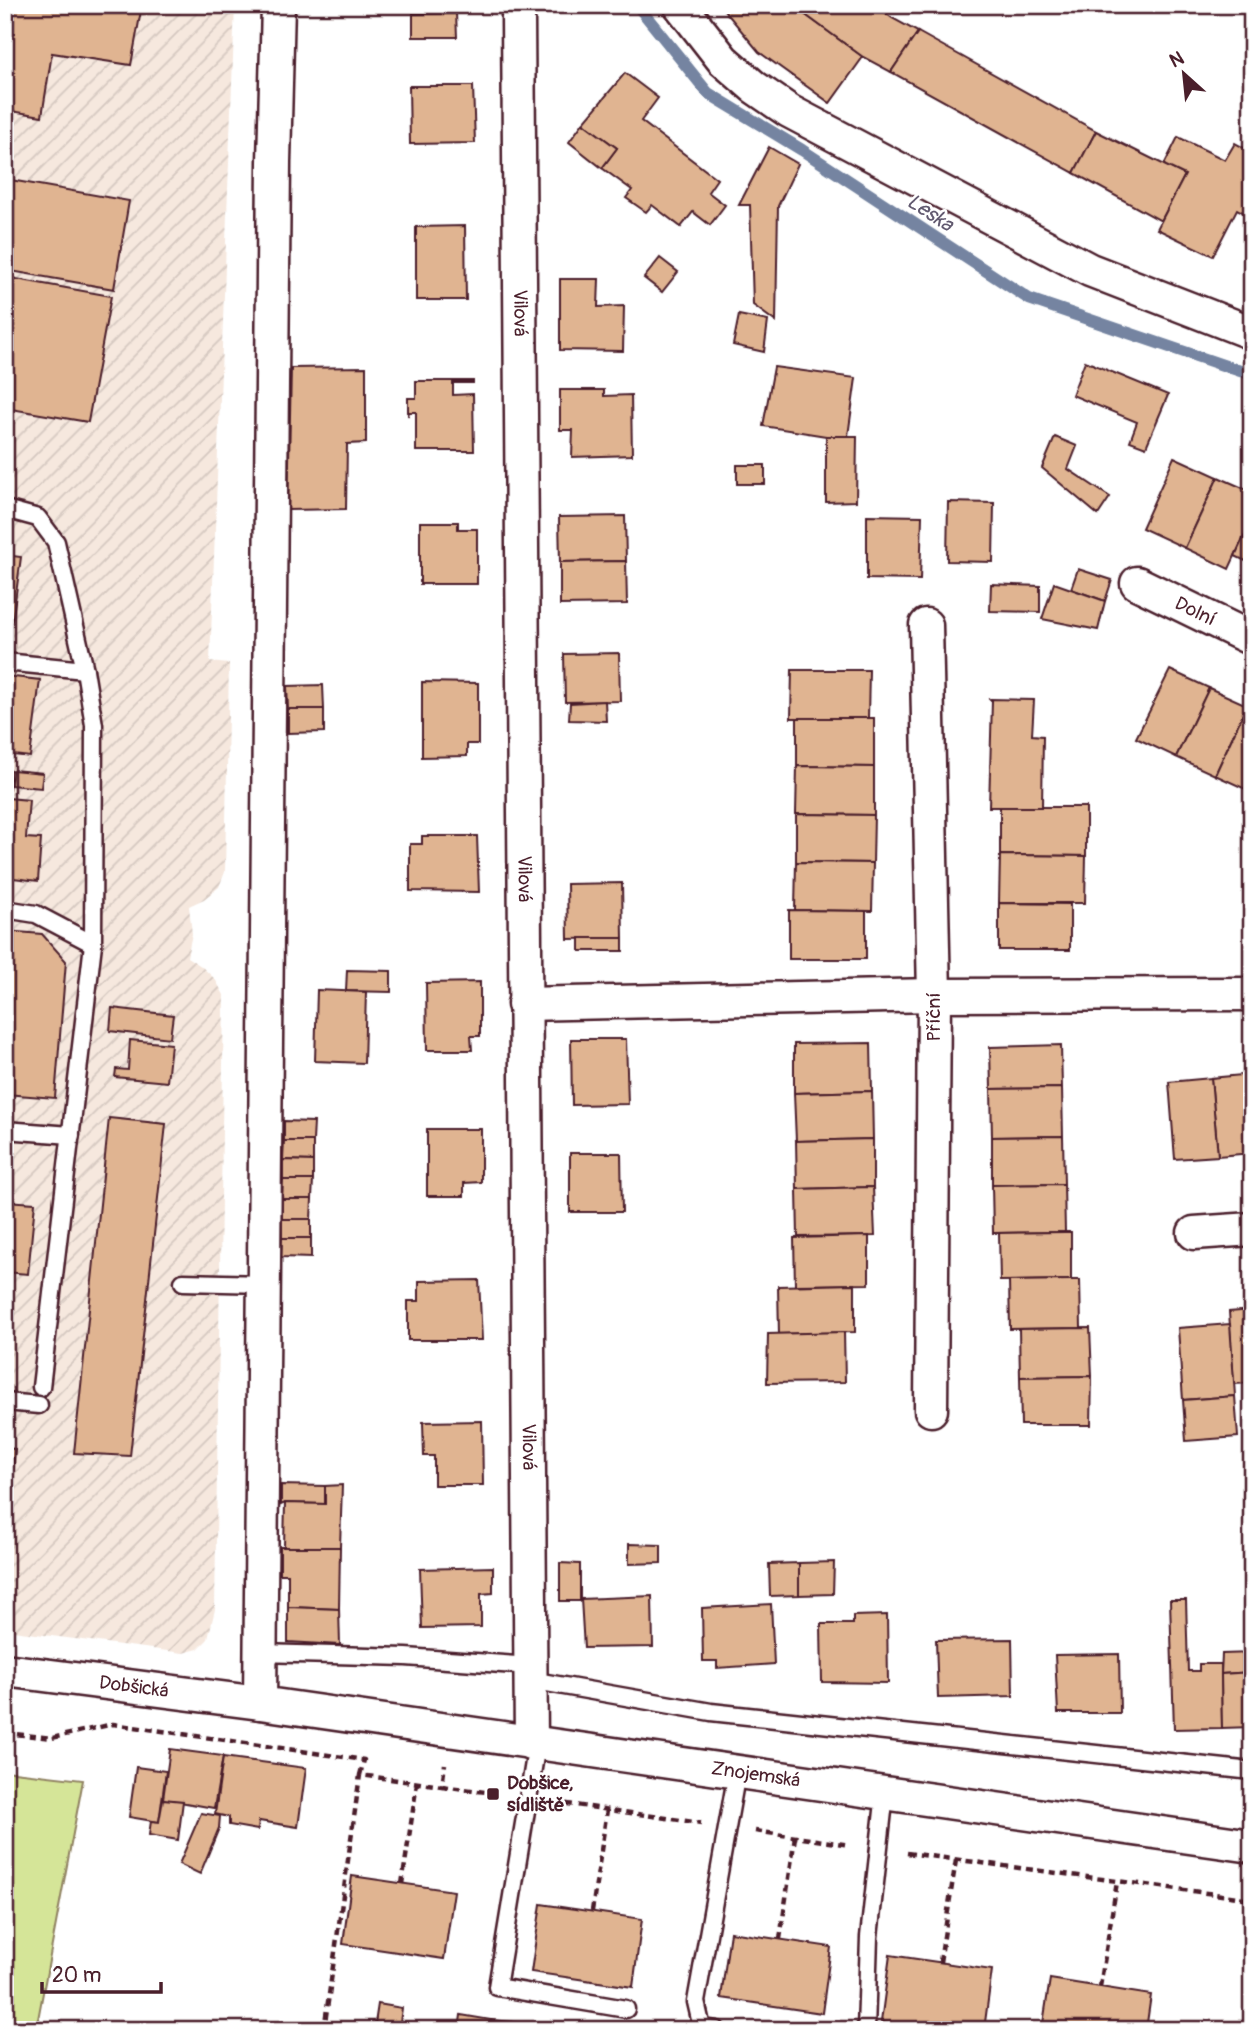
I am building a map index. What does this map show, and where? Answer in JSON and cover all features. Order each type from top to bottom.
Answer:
[{"type":"street","points":[[260,1703],[278,5]]},
{"type":"street","points":[[680,5],[723,60],[754,87],[789,111],[1090,270],[1252,333]]},
{"type":"street","name":"Vilová","points":[[518,15],[530,1673],[534,1744]]},
{"type":"street","name":"Dolní","points":[[1137,583],[1252,639]]},
{"type":"street","name":"Příční","points":[[926,625],[934,995],[931,1410]]},
{"type":"street","points":[[524,1004],[934,995],[1252,994]]},
{"type":"street","points":[[1194,1233],[1252,1229]]},
{"type":"street","name":"Dobšická","points":[[5,1670],[260,1703]]},
{"type":"street","name":"Znojemská","points":[[260,1703],[1252,1846]]},
{"type":"lane","points":[[5,509],[38,518],[56,542],[85,670],[94,725],[93,944],[41,1387]]},
{"type":"lane","points":[[5,662],[85,670]]},
{"type":"lane","points":[[5,909],[36,914],[93,944]]},
{"type":"lane","points":[[5,1130],[71,1135]]},
{"type":"lane","points":[[183,1282],[264,1284]]},
{"type":"lane","points":[[5,1402],[39,1405]]},
{"type":"lane","points":[[260,1653],[406,1657],[530,1673],[711,1712],[1252,1771]]},
{"type":"lane","points":[[534,1744],[498,1987],[625,2009]]},
{"type":"lane","points":[[717,2030],[702,2028],[696,2002],[737,1772]]},
{"type":"lane","points":[[866,2030],[869,1937],[885,1793]]},
{"type":"path","points":[[5,1733],[52,1738],[113,1724],[363,1760],[324,2030]]},
{"type":"path","points":[[442,1786],[449,1732]]},
{"type":"path","points":[[360,1774],[956,1860],[1252,1899]]},
{"type":"path","points":[[402,1884],[417,1783]]},
{"type":"path","points":[[592,1911],[607,1810]]},
{"type":"path","points":[[780,1939],[795,1837]]},
{"type":"path","points":[[940,1962],[956,1860]]},
{"type":"path","points":[[1100,1987],[1116,1882]]},
{"type":"shaded area","points":[[5,5],[235,5],[210,662],[229,664],[225,872],[219,887],[204,899],[189,906],[192,934],[187,957],[215,979],[224,995],[215,1609],[208,1639],[198,1649],[183,1653],[5,1630],[5,1544],[14,1433],[5,1431]]},
{"type":"green space","points":[[5,1771],[83,1780],[36,2030],[5,2030]]},
{"type":"building","points":[[5,5],[142,5],[131,65],[52,53],[42,116],[5,110]]},
{"type":"building","points":[[413,5],[456,5],[456,13],[413,14]]},
{"type":"building","points":[[720,5],[792,5],[863,57],[830,103],[759,52]]},
{"type":"building","points":[[792,5],[875,5],[918,32],[891,72],[863,57]]},
{"type":"building","points":[[456,13],[457,37],[413,37],[413,14]]},
{"type":"building","points":[[918,32],[1096,131],[1074,173],[891,72]]},
{"type":"building","points":[[625,73],[658,98],[641,121],[717,179],[708,192],[725,205],[710,225],[693,212],[681,227],[652,205],[646,212],[626,198],[632,190],[602,168],[617,148],[583,123]]},
{"type":"building","points":[[409,86],[473,86],[475,143],[410,144]]},
{"type":"building","points":[[583,123],[617,148],[602,168],[569,142]]},
{"type":"building","points":[[1096,131],[1185,175],[1161,221],[1074,173]]},
{"type":"building","points":[[1178,137],[1225,160],[1235,143],[1252,152],[1252,217],[1237,209],[1213,256],[1157,229],[1185,175],[1164,165]]},
{"type":"building","points":[[769,147],[798,164],[778,206],[776,322],[753,305],[750,205],[739,205]]},
{"type":"building","points":[[5,179],[129,201],[114,289],[5,270]]},
{"type":"building","points":[[465,226],[466,300],[416,300],[416,227]]},
{"type":"building","points":[[660,258],[678,272],[662,292],[644,278]]},
{"type":"building","points":[[5,277],[111,296],[88,422],[5,408]]},
{"type":"building","points":[[560,279],[599,279],[598,307],[624,306],[623,351],[560,350]]},
{"type":"building","points":[[739,315],[768,321],[764,352],[733,345]]},
{"type":"building","points":[[1085,361],[1168,395],[1146,447],[1130,441],[1137,422],[1072,395]]},
{"type":"building","points":[[366,367],[366,443],[347,444],[346,509],[288,510],[291,368]]},
{"type":"building","points":[[774,367],[856,378],[848,436],[826,436],[763,426]]},
{"type":"building","points":[[416,381],[473,381],[453,383],[453,395],[473,394],[474,451],[416,451],[416,412],[409,412],[408,416],[408,398],[416,398]]},
{"type":"building","points":[[560,390],[604,390],[604,396],[631,395],[632,455],[572,457],[573,430],[560,430]]},
{"type":"building","points":[[826,436],[857,436],[856,501],[826,502]]},
{"type":"building","points":[[1055,437],[1077,446],[1068,469],[1110,497],[1098,515],[1042,468]]},
{"type":"building","points":[[1174,457],[1218,477],[1185,548],[1142,528]]},
{"type":"building","points":[[737,465],[765,465],[765,484],[737,484]]},
{"type":"building","points":[[1218,477],[1252,492],[1252,519],[1229,569],[1185,548]]},
{"type":"building","points":[[948,502],[994,503],[993,562],[947,561]]},
{"type":"building","points":[[867,515],[922,516],[920,580],[867,579]]},
{"type":"building","points":[[625,516],[626,561],[560,562],[559,517]]},
{"type":"building","points":[[1252,519],[1252,564],[1235,556]]},
{"type":"building","points":[[420,522],[458,522],[458,529],[477,529],[477,584],[420,584]]},
{"type":"building","points":[[5,555],[21,557],[12,623],[5,622]]},
{"type":"building","points":[[626,561],[627,604],[560,605],[560,562]]},
{"type":"building","points":[[1078,569],[1112,580],[1105,601],[1071,589]]},
{"type":"building","points":[[1054,583],[1105,601],[1098,630],[1042,619]]},
{"type":"building","points":[[991,584],[1040,586],[1040,612],[990,611]]},
{"type":"building","points":[[619,653],[620,701],[565,702],[564,654]]},
{"type":"building","points":[[792,670],[869,670],[868,718],[791,718]]},
{"type":"building","points":[[1170,670],[1209,688],[1176,757],[1136,738]]},
{"type":"building","points":[[5,676],[40,680],[30,757],[5,754]]},
{"type":"building","points":[[422,682],[478,683],[478,744],[467,744],[467,756],[422,757]]},
{"type":"building","points":[[323,685],[324,709],[288,709],[287,686]]},
{"type":"building","points":[[1209,688],[1247,705],[1215,775],[1176,757]]},
{"type":"building","points":[[990,699],[1034,700],[1032,735],[1043,736],[1042,807],[989,807]]},
{"type":"building","points":[[605,701],[606,721],[569,720],[570,703]]},
{"type":"building","points":[[1247,705],[1252,708],[1252,792],[1215,775]]},
{"type":"building","points":[[288,709],[324,709],[324,732],[288,733]]},
{"type":"building","points":[[797,718],[874,718],[874,767],[797,766]]},
{"type":"building","points":[[797,766],[874,767],[874,815],[796,814]]},
{"type":"building","points":[[5,769],[11,770],[8,798],[29,800],[26,838],[41,839],[38,881],[5,877]]},
{"type":"building","points":[[13,770],[43,773],[41,788],[11,785]]},
{"type":"building","points":[[1000,807],[1086,807],[1086,856],[1000,855]]},
{"type":"building","points":[[796,814],[874,815],[873,863],[796,862]]},
{"type":"building","points":[[422,836],[477,836],[479,892],[410,891],[410,844],[422,844]]},
{"type":"building","points":[[1000,855],[1086,856],[1085,903],[999,903]]},
{"type":"building","points":[[796,862],[873,863],[872,911],[795,910]]},
{"type":"building","points":[[622,883],[623,938],[568,939],[567,884]]},
{"type":"building","points":[[999,903],[1070,904],[1070,950],[999,950]]},
{"type":"building","points":[[789,910],[866,911],[866,959],[789,959]]},
{"type":"building","points":[[5,931],[42,934],[66,961],[55,1098],[5,1094]]},
{"type":"building","points":[[580,938],[623,938],[623,951],[580,951]]},
{"type":"building","points":[[347,970],[391,971],[391,992],[346,991]]},
{"type":"building","points":[[480,982],[480,1036],[471,1036],[472,1050],[427,1050],[426,983]]},
{"type":"building","points":[[317,990],[366,992],[364,1063],[315,1061]]},
{"type":"building","points":[[112,1008],[173,1015],[170,1038],[110,1031]]},
{"type":"building","points":[[571,1039],[626,1039],[628,1104],[572,1105]]},
{"type":"building","points":[[130,1040],[171,1044],[167,1082],[115,1077],[116,1069],[128,1070]]},
{"type":"building","points":[[871,1043],[872,1091],[794,1093],[794,1044]]},
{"type":"building","points":[[1061,1045],[1062,1088],[991,1089],[990,1047]]},
{"type":"building","points":[[1252,1074],[1252,1153],[1218,1156],[1211,1078]]},
{"type":"building","points":[[1211,1078],[1218,1156],[1175,1159],[1169,1082]]},
{"type":"building","points":[[1062,1088],[1063,1136],[992,1137],[991,1089]]},
{"type":"building","points":[[872,1091],[873,1139],[796,1141],[794,1093]]},
{"type":"building","points":[[109,1118],[166,1124],[130,1456],[74,1453]]},
{"type":"building","points":[[284,1121],[314,1122],[313,1141],[284,1141]]},
{"type":"building","points":[[427,1129],[481,1129],[481,1182],[464,1183],[464,1196],[427,1196]]},
{"type":"building","points":[[1063,1136],[1064,1184],[992,1185],[992,1137]]},
{"type":"building","points":[[873,1139],[873,1187],[797,1189],[796,1141]]},
{"type":"building","points":[[284,1141],[313,1141],[313,1161],[283,1160]]},
{"type":"building","points":[[570,1153],[621,1153],[622,1212],[570,1212]]},
{"type":"building","points":[[283,1160],[313,1161],[313,1180],[283,1180]]},
{"type":"building","points":[[283,1180],[313,1180],[312,1199],[282,1199]]},
{"type":"building","points":[[1064,1184],[1065,1232],[993,1233],[992,1185]]},
{"type":"building","points":[[873,1187],[875,1236],[798,1237],[797,1189]]},
{"type":"building","points":[[282,1199],[312,1199],[311,1219],[282,1219]]},
{"type":"building","points":[[5,1201],[35,1203],[28,1274],[5,1272]]},
{"type":"building","points":[[282,1219],[311,1219],[311,1238],[282,1238]]},
{"type":"building","points":[[1071,1232],[1071,1280],[1000,1281],[999,1233]]},
{"type":"building","points":[[869,1236],[869,1284],[795,1285],[794,1238]]},
{"type":"building","points":[[282,1238],[311,1238],[311,1258],[281,1257]]},
{"type":"building","points":[[479,1280],[482,1340],[408,1340],[408,1301],[419,1301],[419,1281]]},
{"type":"building","points":[[1080,1280],[1081,1328],[1010,1329],[1009,1281]]},
{"type":"building","points":[[855,1284],[855,1332],[779,1334],[778,1286]]},
{"type":"building","points":[[1252,1310],[1252,1383],[1234,1384],[1229,1312]]},
{"type":"building","points":[[1230,1324],[1235,1396],[1183,1400],[1178,1328]]},
{"type":"building","points":[[1090,1328],[1092,1376],[1020,1377],[1019,1329]]},
{"type":"building","points":[[844,1332],[845,1382],[767,1383],[768,1334]]},
{"type":"building","points":[[1092,1376],[1091,1425],[1021,1425],[1020,1377]]},
{"type":"building","points":[[1235,1396],[1238,1437],[1186,1441],[1183,1400]]},
{"type":"building","points":[[482,1421],[483,1485],[434,1485],[434,1456],[424,1456],[423,1422]]},
{"type":"building","points":[[5,1448],[15,1449],[6,1537],[5,1537]]},
{"type":"building","points":[[281,1485],[325,1486],[325,1504],[281,1505]]},
{"type":"building","points":[[342,1485],[340,1547],[284,1547],[285,1503],[325,1504],[325,1486]]},
{"type":"building","points":[[629,1544],[661,1545],[661,1563],[629,1564]]},
{"type":"building","points":[[280,1547],[340,1547],[339,1609],[288,1607],[288,1574],[280,1574]]},
{"type":"building","points":[[834,1562],[833,1594],[799,1595],[799,1563]]},
{"type":"building","points":[[560,1563],[580,1564],[580,1601],[560,1601]]},
{"type":"building","points":[[799,1563],[799,1595],[770,1596],[769,1564]]},
{"type":"building","points":[[493,1567],[493,1593],[481,1594],[481,1627],[422,1628],[420,1569]]},
{"type":"building","points":[[652,1596],[653,1647],[584,1648],[581,1599]]},
{"type":"building","points":[[1170,1600],[1186,1600],[1188,1671],[1199,1671],[1199,1664],[1221,1664],[1222,1728],[1174,1729]]},
{"type":"building","points":[[771,1604],[774,1664],[717,1668],[717,1661],[703,1661],[702,1608]]},
{"type":"building","points":[[288,1607],[339,1609],[340,1645],[288,1642]]},
{"type":"building","points":[[887,1615],[888,1683],[822,1682],[821,1624],[853,1624],[853,1616]]},
{"type":"building","points":[[1012,1639],[1013,1696],[938,1698],[936,1640]]},
{"type":"building","points":[[1252,1653],[1252,1672],[1221,1674],[1222,1654]]},
{"type":"building","points":[[1119,1654],[1120,1713],[1058,1713],[1055,1655]]},
{"type":"building","points":[[1252,1672],[1252,1727],[1222,1728],[1221,1674]]},
{"type":"building","points":[[170,1749],[223,1756],[214,1808],[163,1799]]},
{"type":"building","points":[[223,1757],[306,1768],[298,1827],[259,1821],[258,1830],[229,1825],[229,1817],[215,1814]]},
{"type":"building","points":[[136,1767],[166,1771],[159,1822],[129,1817]]},
{"type":"building","points":[[163,1799],[183,1801],[178,1840],[149,1835],[151,1821],[159,1822]]},
{"type":"building","points":[[201,1813],[220,1816],[219,1828],[200,1874],[179,1864]]},
{"type":"building","points":[[352,1876],[454,1891],[444,1959],[343,1944]]},
{"type":"building","points":[[541,1904],[642,1919],[633,1987],[531,1972]]},
{"type":"building","points":[[730,1932],[831,1947],[822,2013],[721,1998]]},
{"type":"building","points":[[890,1955],[992,1970],[984,2030],[931,2030],[881,2022]]},
{"type":"building","points":[[1050,1979],[1151,1995],[1146,2030],[1042,2030]]},
{"type":"building","points":[[378,2004],[402,2008],[399,2030],[374,2030]]},
{"type":"building","points":[[461,2015],[491,2020],[490,2030],[459,2030]]},
{"type":"building","points":[[491,2020],[513,2022],[512,2030],[490,2030]]},
{"type":"building","points":[[513,2022],[533,2026],[533,2030],[512,2030]]},
{"type":"waterway","name":"Leska","points":[[637,5],[708,93],[802,150],[1029,299],[1252,375]]},
{"type":"place","name":"Dobšice, sídliště","points":[[493,1794]]}]
